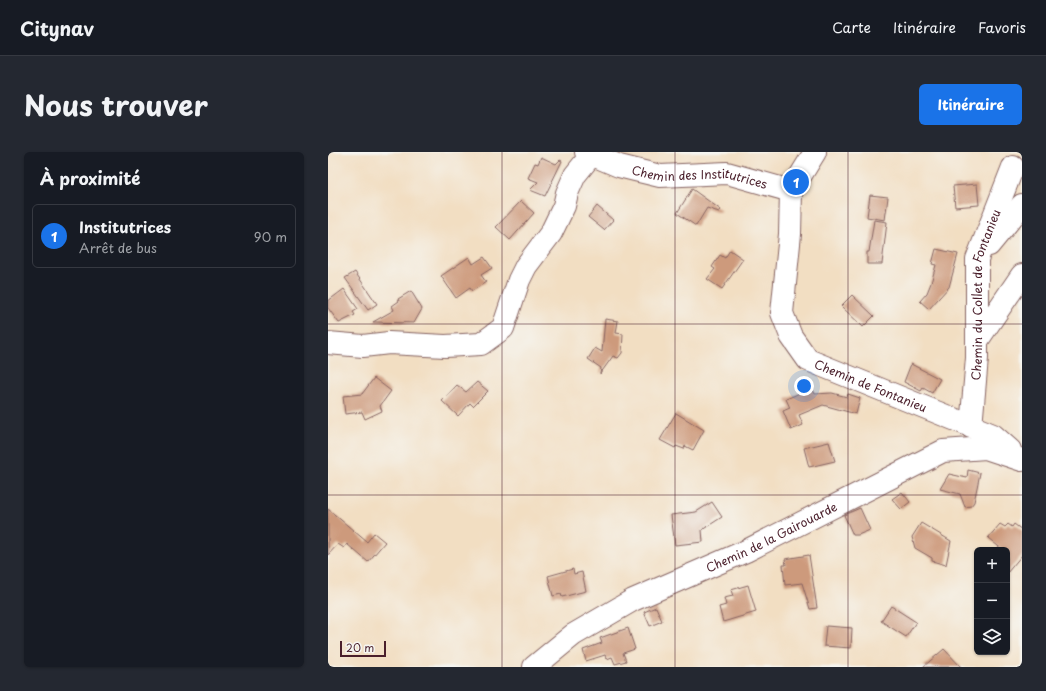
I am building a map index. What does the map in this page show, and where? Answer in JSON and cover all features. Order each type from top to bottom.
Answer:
[{"type":"street","points":[[791,191],[815,152]]},
{"type":"street","points":[[328,343],[363,346],[389,343],[445,346],[480,344],[498,334],[503,328],[519,280],[526,266],[551,233],[564,206],[567,193],[575,175],[589,153]]},
{"type":"street","name":"Chemin des Institutrices","points":[[589,153],[619,166],[660,176],[727,173],[791,191]]},
{"type":"street","name":"Chemin du Collet de Fontanieu","points":[[970,427],[977,341],[977,259],[1013,167]]},
{"type":"street","name":"Chemin de Fontanieu","points":[[791,191],[790,234],[782,313],[791,336],[808,360],[970,427],[993,435],[1022,460]]},
{"type":"street","points":[[977,259],[1022,205]]},
{"type":"street","points":[[977,341],[1022,275]]},
{"type":"street","name":"Chemin de la Gairouarde","points":[[534,667],[573,635],[634,600],[746,551],[943,451],[986,448],[1022,460]]},
{"type":"building","points":[[541,157],[556,164],[560,160],[562,161],[545,196],[530,190],[538,182],[528,178],[535,163],[538,164]]},
{"type":"building","points":[[977,184],[979,205],[955,207],[953,186]]},
{"type":"building","points":[[692,189],[721,210],[719,212],[707,208],[696,226],[677,213]]},
{"type":"building","points":[[870,195],[888,197],[885,220],[867,217]]},
{"type":"building","points":[[521,201],[534,213],[510,240],[496,227]]},
{"type":"building","points":[[597,206],[613,220],[604,230],[588,217]]},
{"type":"building","points":[[874,220],[887,222],[882,264],[867,264],[867,252],[869,252]]},
{"type":"building","points":[[936,249],[958,254],[949,287],[929,309],[920,301],[927,293],[931,283],[936,265],[932,264]]},
{"type":"building","points":[[730,250],[743,259],[722,289],[707,279],[715,269],[712,267],[720,255],[725,258]]},
{"type":"building","points":[[469,257],[473,264],[484,257],[492,268],[481,275],[486,282],[472,291],[470,288],[456,298],[441,276]]},
{"type":"building","points":[[355,272],[377,304],[368,310],[345,278]]},
{"type":"building","points":[[344,289],[358,309],[353,312],[355,315],[339,323],[328,308],[328,301]]},
{"type":"building","points":[[411,291],[422,309],[414,323],[373,322],[394,310],[392,306],[399,301],[398,299]]},
{"type":"building","points":[[852,295],[874,316],[863,327],[841,306]]},
{"type":"building","points":[[605,319],[618,321],[616,333],[623,334],[622,353],[618,358],[613,356],[600,374],[601,368],[588,359],[595,348],[602,352]]},
{"type":"building","points":[[911,364],[940,379],[932,393],[923,388],[921,391],[904,382]]},
{"type":"building","points":[[374,378],[391,391],[380,406],[382,411],[365,419],[362,412],[345,414],[343,396],[362,394]]},
{"type":"building","points":[[477,382],[488,391],[473,406],[470,403],[458,416],[442,401],[457,385],[466,392]]},
{"type":"building","points":[[812,388],[815,394],[832,393],[847,397],[848,394],[860,398],[856,414],[823,405],[799,415],[803,425],[791,430],[783,411],[790,408],[786,399]]},
{"type":"building","points":[[676,413],[704,430],[693,450],[685,446],[684,449],[676,446],[675,448],[660,440]]},
{"type":"building","points":[[829,442],[835,461],[809,467],[804,448]]},
{"type":"building","points":[[968,470],[980,473],[974,502],[971,506],[965,507],[960,494],[940,489],[949,474],[967,478]]},
{"type":"building","points":[[902,492],[910,502],[901,509],[892,499]]},
{"type":"building","points":[[712,502],[722,517],[702,530],[703,542],[675,545],[671,515],[696,512]]},
{"type":"building","points":[[860,508],[870,530],[858,535],[853,535],[844,515]]},
{"type":"building","points":[[328,509],[367,542],[374,533],[385,542],[368,562],[347,544],[344,548],[338,544],[328,555]]},
{"type":"building","points":[[921,523],[951,541],[946,565],[932,561],[932,558],[915,548],[912,537]]},
{"type":"building","points":[[1000,524],[1005,527],[1008,524],[1012,527],[1014,524],[1022,530],[1022,555],[1010,569],[1010,547],[999,547],[988,538]]},
{"type":"building","points":[[809,555],[817,608],[810,609],[802,583],[785,585],[783,565],[786,565],[785,559]]},
{"type":"building","points":[[573,569],[574,574],[582,572],[586,591],[562,597],[561,594],[553,596],[548,576]]},
{"type":"building","points":[[748,585],[756,612],[723,622],[719,607],[726,605],[724,598],[733,596],[731,590]]},
{"type":"building","points":[[891,606],[916,622],[906,637],[881,621]]},
{"type":"building","points":[[656,607],[662,621],[650,626],[644,612]]},
{"type":"building","points":[[826,626],[852,628],[851,648],[824,646]]},
{"type":"building","points":[[628,628],[635,649],[623,653],[626,661],[615,664],[612,657],[607,659],[605,655],[586,661],[583,650],[602,643],[600,638]]},
{"type":"building","points":[[944,649],[961,667],[923,667]]},
{"type":"place","name":"Institutrices","points":[[796,182]]}]
